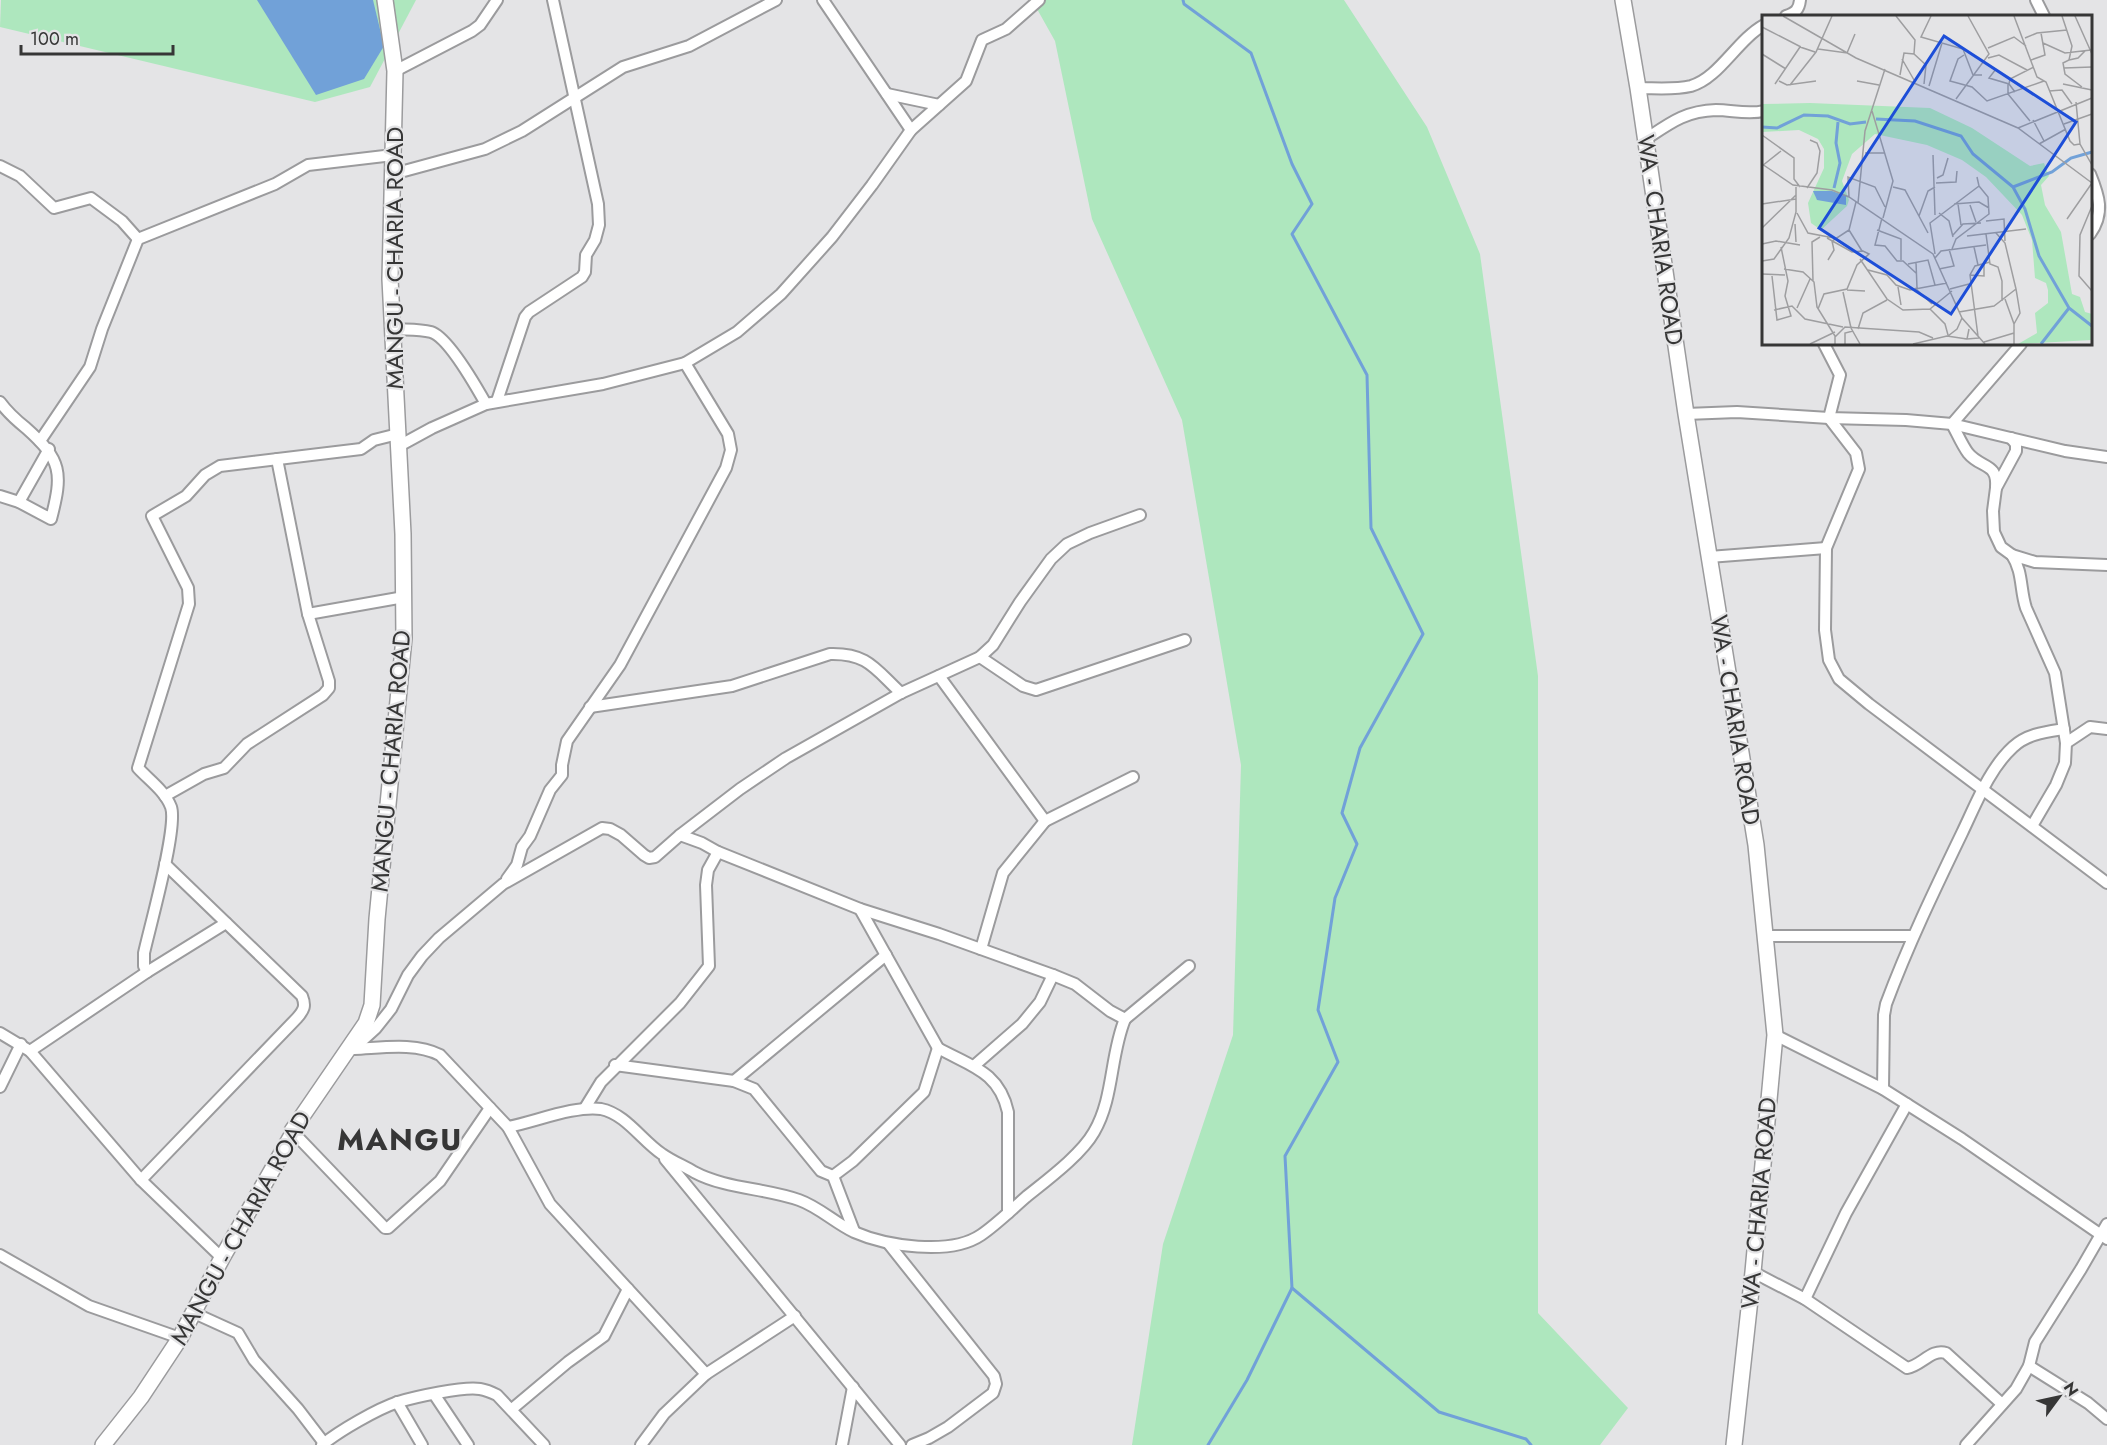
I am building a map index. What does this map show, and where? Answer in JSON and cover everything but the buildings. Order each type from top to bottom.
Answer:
[{"type":"street","name":"MANGU - CHARIA ROAD","points":[[103,1445],[147,1388],[180,1338],[222,1258],[292,1135],[292,1131],[366,1023],[372,1005],[378,908],[403,663],[404,597],[399,440],[390,279],[395,71],[385,0]]},
{"type":"street","points":[[395,71],[480,26],[497,0]]},
{"type":"street","points":[[491,403],[525,317],[582,277],[585,272],[586,255],[595,240],[600,225],[598,204],[573,98],[554,0]]},
{"type":"street","points":[[393,174],[485,149],[522,131],[623,67],[689,46],[776,0]]},
{"type":"street","points":[[822,0],[911,130]]},
{"type":"street","points":[[147,972],[144,966],[144,953],[165,864],[172,819],[170,805],[165,796],[138,768],[190,597],[188,588],[152,516],[186,496],[213,468],[361,449],[374,440],[399,440],[491,403],[603,384],[685,363],[736,332],[781,294],[832,237],[911,130],[966,81],[982,40],[1006,29],[1039,0]]},
{"type":"street","name":"WA - CHARIA ROAD","points":[[1623,0],[1646,139],[1686,414],[1756,845],[1775,1035],[1734,1445]]},
{"type":"street","points":[[1789,15],[1795,13],[1800,0]]},
{"type":"street","points":[[2036,0],[2044,15]]},
{"type":"street","points":[[1638,88],[1678,88],[1693,85],[1709,76],[1744,39],[1762,26]]},
{"type":"street","points":[[887,94],[939,105]]},
{"type":"street","points":[[1646,139],[1686,114],[1716,110],[1752,114],[1762,112]]},
{"type":"street","points":[[19,502],[44,445],[90,367],[102,329],[138,239],[275,184],[308,165],[393,155]]},
{"type":"street","points":[[0,165],[20,176],[54,208],[91,198],[122,220],[138,239]]},
{"type":"street","points":[[2092,177],[2099,197],[2100,211],[2092,232]]},
{"type":"street","points":[[393,329],[433,333],[449,348],[491,403]]},
{"type":"street","points":[[1825,345],[1840,375],[1829,418]]},
{"type":"street","points":[[1952,424],[2020,345]]},
{"type":"street","points":[[503,884],[517,866],[522,847],[530,836],[550,790],[562,775],[567,741],[620,665],[726,468],[731,450],[728,434],[685,363]]},
{"type":"street","points":[[0,402],[15,421],[44,445],[58,474],[57,493],[51,519],[19,502],[0,496]]},
{"type":"street","points":[[1686,414],[1737,412],[1952,424],[2065,452],[2107,457]]},
{"type":"street","points":[[1829,418],[1856,453],[1860,469],[1826,548],[1825,630],[1828,660],[1839,679],[2107,883]]},
{"type":"street","points":[[1952,424],[1969,454],[1977,462],[1993,470],[1996,476],[1994,532],[2001,547],[2012,555],[2035,562],[2107,565]]},
{"type":"street","points":[[1996,488],[2016,451],[2016,444],[2011,438]]},
{"type":"street","points":[[165,796],[204,774],[224,768],[247,744],[323,695],[328,688],[329,681],[308,614],[277,459]]},
{"type":"street","points":[[341,1060],[376,1028],[392,1009],[408,975],[422,956],[439,938],[503,884],[602,828],[610,829],[621,835],[650,858],[655,857],[740,789],[786,758],[901,693],[980,657],[993,645],[1051,559],[1067,544],[1140,515]]},
{"type":"street","points":[[1709,557],[1826,548]]},
{"type":"street","points":[[2012,555],[2020,572],[2022,598],[2055,673],[2066,743],[2065,763],[2056,785],[2032,826]]},
{"type":"street","points":[[308,614],[404,597]]},
{"type":"street","points":[[980,657],[1023,686],[1036,690],[1185,640]]},
{"type":"street","points":[[590,707],[732,686],[830,654],[846,653],[862,658],[901,693]]},
{"type":"street","points":[[939,676],[1045,821]]},
{"type":"street","points":[[2066,743],[2090,727],[2107,729]]},
{"type":"street","points":[[1883,1089],[1886,1004],[1912,936],[1983,789],[2002,758],[2023,739],[2038,733],[2064,729]]},
{"type":"street","points":[[981,949],[1004,873],[1045,821],[1133,777]]},
{"type":"street","points":[[680,835],[860,909],[981,949],[1075,984],[1110,1011],[1125,1019]]},
{"type":"street","points":[[585,1108],[615,1065],[680,1003],[709,966],[706,885],[708,870],[718,852]]},
{"type":"street","points":[[141,1180],[304,1010],[305,1003],[302,996],[165,864]]},
{"type":"street","points":[[860,909],[938,1048],[957,1059],[975,1065],[996,1083],[1005,1097],[1008,1213]]},
{"type":"street","points":[[0,1087],[26,1048],[226,922]]},
{"type":"street","points":[[1765,936],[1912,936]]},
{"type":"street","points":[[734,1081],[886,955]]},
{"type":"street","points":[[661,1154],[698,1174],[731,1185],[802,1201],[854,1232],[888,1244],[913,1248],[960,1243],[979,1236],[1008,1213],[1079,1150],[1094,1132],[1100,1121],[1108,1091],[1116,1043],[1125,1019],[1189,966]]},
{"type":"street","points":[[975,1065],[1022,1024],[1040,1002],[1053,975]]},
{"type":"street","points":[[0,1033],[26,1048],[141,1180],[222,1258]]},
{"type":"street","points":[[1775,1035],[1883,1089],[1962,1139],[2104,1236]]},
{"type":"street","points":[[354,1048],[418,1048],[440,1055],[508,1127],[545,1197],[706,1374]]},
{"type":"street","points":[[834,1176],[854,1161],[924,1092],[938,1048]]},
{"type":"street","points":[[615,1065],[734,1081],[754,1089],[821,1171],[834,1176],[854,1232]]},
{"type":"street","points":[[1805,1299],[1846,1213],[1907,1104]]},
{"type":"street","points":[[292,1131],[385,1228],[388,1228],[440,1181],[490,1108]]},
{"type":"street","points":[[508,1127],[585,1108],[612,1113],[661,1154],[900,1445]]},
{"type":"street","points":[[1966,1445],[2016,1389],[2029,1366],[2035,1342],[2104,1236],[2107,1224]]},
{"type":"street","points":[[888,1244],[994,1376],[996,1384],[993,1393],[948,1427],[912,1445]]},
{"type":"street","points":[[0,1255],[101,1311],[180,1338]]},
{"type":"street","points":[[1753,1272],[1805,1299],[1907,1368],[1914,1367],[1935,1353],[1941,1351],[1946,1353],[2002,1404]]},
{"type":"street","points":[[512,1409],[568,1362],[604,1336],[628,1289]]},
{"type":"street","points":[[194,1313],[238,1333],[254,1360],[323,1444],[397,1402],[477,1388],[497,1395],[544,1445]]},
{"type":"street","points":[[640,1445],[664,1414],[706,1374],[795,1316]]},
{"type":"street","points":[[2029,1366],[2088,1403],[2107,1419]]},
{"type":"street","points":[[842,1445],[853,1387]]},
{"type":"street","points":[[434,1394],[468,1445]]},
{"type":"street","points":[[397,1402],[422,1445]]},
{"type":"green space","points":[[1,0],[416,0],[370,87],[315,102],[0,27]]},
{"type":"green space","points":[[1032,0],[1344,0],[1427,127],[1480,254],[1538,676],[1538,1313],[1628,1408],[1600,1445],[1132,1445],[1163,1244],[1233,1035],[1241,765],[1182,420],[1092,219],[1055,41]]},
{"type":"water","points":[[257,0],[373,0],[384,46],[364,79],[316,95]]},
{"type":"waterway","points":[[1183,0],[1184,4],[1251,53],[1292,164],[1312,204],[1292,234],[1367,375],[1371,528],[1423,634],[1360,748],[1342,813],[1357,844],[1335,898],[1318,1010],[1338,1062],[1285,1156],[1292,1288],[1247,1380],[1208,1445]]},
{"type":"waterway","points":[[1292,1288],[1439,1412],[1526,1439],[1531,1445]]},
{"type":"district","name":"MANGU","points":[[400,1140]]}]
